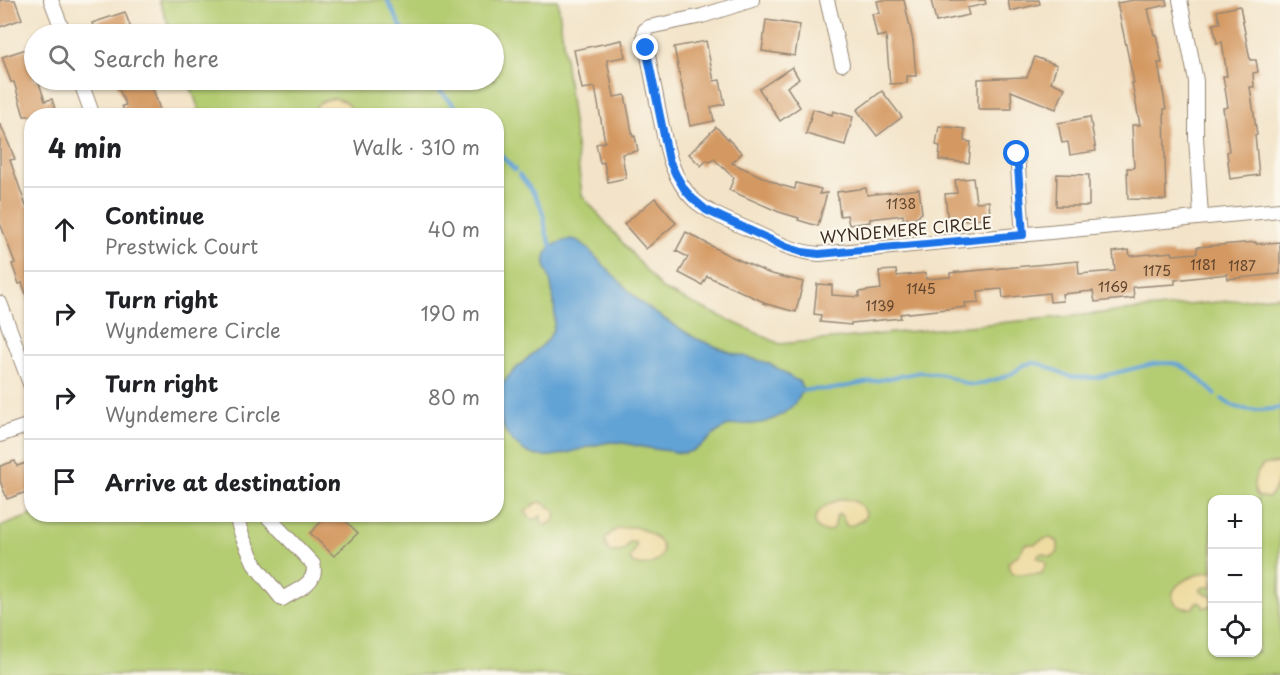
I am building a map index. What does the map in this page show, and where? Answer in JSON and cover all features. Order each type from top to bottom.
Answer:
[{"type":"street","points":[[51,0],[60,24]]},
{"type":"street","name":"WYNDEMERE CIRCLE","points":[[752,0],[702,16],[655,25],[644,32],[669,160],[685,190],[706,210],[786,247],[819,254],[1280,210]]},
{"type":"street","points":[[827,0],[842,64]]},
{"type":"street","points":[[1180,0],[1196,81],[1196,137],[1201,217]]},
{"type":"street","points":[[84,90],[90,108]]},
{"type":"street","points":[[1017,154],[1023,235]]},
{"type":"street","points":[[0,303],[24,368]]},
{"type":"street","points":[[0,435],[24,427]]},
{"type":"street","points":[[238,522],[255,565],[282,599],[306,585],[314,576],[315,568],[273,522]]},
{"type":"green space","points":[[159,0],[558,0],[582,195],[662,289],[780,344],[1280,296],[1280,675],[0,675],[0,527],[24,518],[24,522],[504,522],[504,108],[198,108],[192,90],[504,90],[504,24],[168,24]]},
{"type":"sand","points":[[335,98],[345,102],[351,108],[315,108],[324,101]]},
{"type":"sand","points":[[1280,463],[1278,482],[1268,498],[1257,495],[1255,491],[1256,476],[1263,465]]},
{"type":"sand","points":[[842,499],[859,504],[866,513],[864,519],[847,526],[840,514],[837,515],[834,528],[821,531],[817,528],[816,517],[820,510]]},
{"type":"sand","points":[[541,502],[556,513],[554,521],[546,525],[541,523],[541,516],[534,520],[525,512],[536,503]]},
{"type":"sand","points":[[634,527],[649,533],[661,544],[662,554],[652,564],[637,565],[630,560],[636,543],[629,542],[626,548],[616,552],[609,551],[606,546],[605,539],[608,535],[618,529]]},
{"type":"sand","points":[[1050,538],[1058,542],[1058,552],[1051,557],[1042,553],[1038,555],[1037,557],[1045,561],[1046,565],[1041,574],[1011,573],[1009,562],[1019,554],[1025,544],[1034,544]]},
{"type":"sand","points":[[1208,572],[1208,587],[1204,587],[1201,591],[1208,595],[1208,606],[1204,608],[1198,602],[1193,608],[1179,606],[1172,595],[1177,586]]},
{"type":"water","points":[[571,239],[582,243],[639,301],[695,338],[732,353],[765,362],[799,381],[803,390],[799,397],[789,409],[776,418],[761,423],[726,427],[690,452],[612,442],[568,453],[536,456],[516,445],[504,428],[504,383],[521,364],[547,341],[552,333],[555,319],[553,296],[545,266],[545,257],[551,247]]},
{"type":"building","points":[[0,0],[15,0],[22,19],[0,27]]},
{"type":"building","points":[[904,0],[913,41],[916,76],[907,76],[907,83],[890,84],[886,35],[877,37],[872,14],[880,13],[877,1]]},
{"type":"building","points":[[931,0],[985,0],[986,4],[967,8],[969,15],[936,22]]},
{"type":"building","points":[[1008,0],[1039,0],[1040,4],[1010,11]]},
{"type":"building","points":[[1134,0],[1166,0],[1167,5],[1148,9],[1162,63],[1158,63],[1166,109],[1164,109],[1166,200],[1128,199],[1127,168],[1134,168],[1132,125],[1140,125],[1132,83],[1134,83],[1117,3]]},
{"type":"building","points":[[1240,6],[1250,60],[1256,60],[1258,72],[1253,73],[1254,87],[1250,87],[1257,135],[1255,135],[1259,175],[1230,179],[1223,108],[1228,107],[1223,76],[1227,76],[1222,42],[1217,43],[1213,24],[1220,23],[1217,11]]},
{"type":"building","points":[[125,12],[129,24],[92,24]]},
{"type":"building","points":[[766,20],[800,25],[795,56],[762,51]]},
{"type":"building","points":[[622,40],[625,57],[607,60],[614,97],[625,95],[638,151],[622,154],[626,178],[608,182],[604,162],[600,163],[596,144],[605,142],[595,87],[582,89],[574,50]]},
{"type":"building","points":[[706,41],[714,81],[720,80],[725,104],[711,107],[714,121],[690,126],[674,47]]},
{"type":"building","points":[[24,50],[24,90],[41,90],[45,101],[52,99],[55,108],[24,108],[24,116],[14,82],[11,82],[2,57]]},
{"type":"building","points":[[1035,57],[1057,65],[1051,82],[1065,88],[1056,109],[1011,91],[1012,109],[978,109],[978,79],[1027,77]]},
{"type":"building","points":[[792,67],[799,79],[787,87],[800,107],[780,121],[759,89]]},
{"type":"building","points":[[119,90],[153,90],[159,108],[123,108],[122,106],[126,105]]},
{"type":"building","points":[[882,91],[902,117],[877,136],[857,110]]},
{"type":"building","points":[[813,109],[832,115],[833,111],[853,117],[845,145],[806,134]]},
{"type":"building","points":[[1090,117],[1096,151],[1070,155],[1068,142],[1062,143],[1058,123]]},
{"type":"building","points":[[0,123],[15,159],[10,160],[24,200],[24,288],[22,283],[19,284],[12,264],[15,263],[0,223]]},
{"type":"building","points":[[939,126],[965,129],[964,141],[971,142],[969,163],[939,160],[940,146],[936,145]]},
{"type":"building","points":[[716,127],[742,153],[732,163],[780,185],[795,189],[796,183],[821,189],[819,194],[827,193],[818,226],[798,220],[799,218],[779,212],[729,190],[734,178],[714,159],[710,162],[707,160],[701,166],[689,154]]},
{"type":"building","points":[[1057,174],[1089,175],[1089,206],[1056,206]]},
{"type":"building","points":[[973,178],[976,202],[989,201],[990,217],[948,222],[945,194],[957,193],[955,180]]},
{"type":"building","points":[[866,188],[867,195],[919,189],[922,212],[918,217],[903,219],[903,215],[870,219],[870,222],[849,225],[847,215],[840,216],[837,192]]},
{"type":"building","points":[[655,198],[676,223],[646,249],[624,224]]},
{"type":"building","points":[[686,232],[768,273],[803,282],[796,312],[763,303],[707,276],[702,285],[679,273],[688,257],[676,251]]},
{"type":"building","points":[[1256,242],[1256,244],[1280,242],[1280,274],[1228,279],[1227,274],[1175,280],[1175,284],[1133,287],[1134,298],[1095,302],[1093,291],[1062,294],[1063,301],[1050,302],[1049,293],[1003,298],[1002,289],[978,291],[979,302],[965,303],[966,307],[900,314],[901,318],[851,323],[851,325],[820,322],[821,315],[814,314],[817,284],[832,285],[832,295],[859,297],[859,292],[881,289],[879,271],[896,270],[897,276],[926,273],[926,279],[950,277],[950,273],[1078,261],[1079,274],[1115,271],[1113,252],[1129,250],[1130,256],[1172,252],[1173,255],[1197,253],[1197,247]]},
{"type":"building","points":[[15,461],[17,466],[24,464],[24,493],[7,499],[0,481],[0,466]]},
{"type":"building","points":[[321,522],[346,522],[358,533],[334,556],[310,533]]},
{"type":"waterway","points":[[387,0],[400,24]]},
{"type":"waterway","points":[[439,90],[457,108]]},
{"type":"waterway","points":[[504,158],[515,170]]},
{"type":"waterway","points":[[519,174],[540,205],[552,246]]},
{"type":"waterway","points":[[803,390],[833,389],[921,372],[944,375],[975,385],[998,379],[1013,373],[1023,365],[1034,363],[1071,377],[1095,378],[1152,364],[1167,363],[1186,369],[1215,394]]},
{"type":"waterway","points":[[1222,399],[1242,409],[1280,408]]},
{"type":"route","points":[[646,48],[669,160],[685,190],[706,210],[794,250],[819,254],[1023,235],[1017,154]]}]
